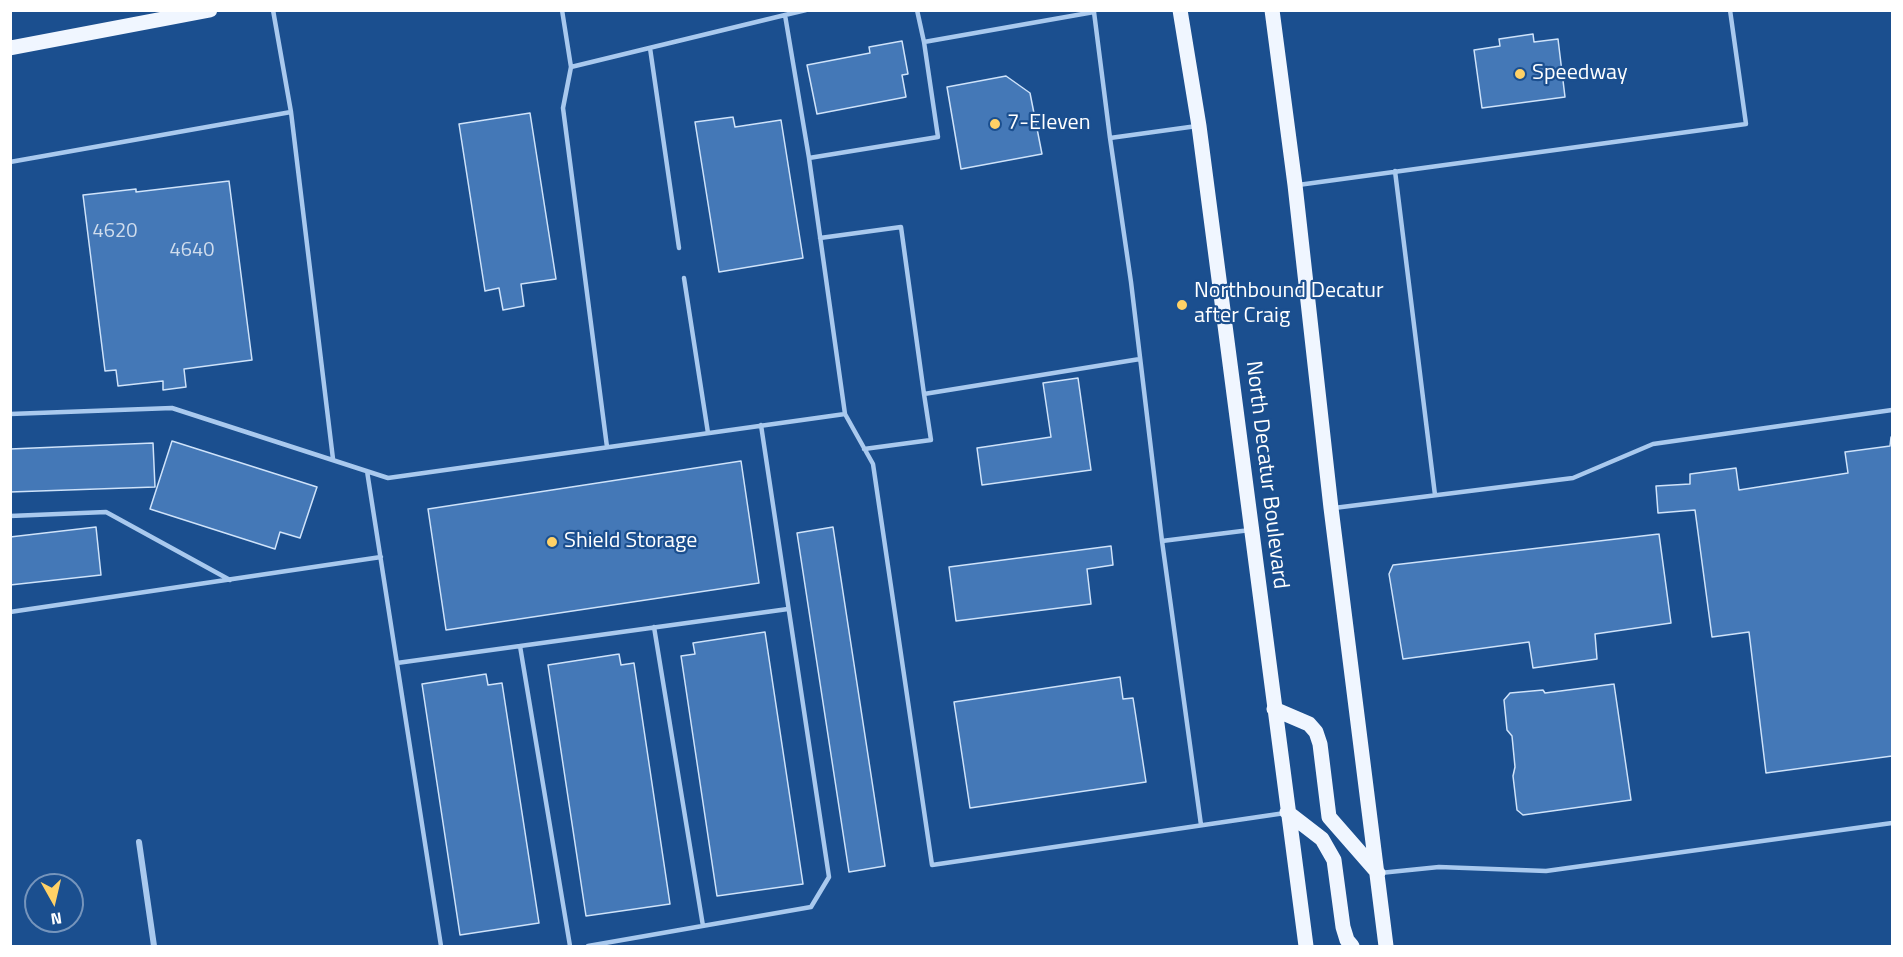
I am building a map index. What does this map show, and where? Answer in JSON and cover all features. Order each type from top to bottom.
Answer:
[{"type":"main road","points":[[10,48],[210,10]]},
{"type":"main road","name":"North Decatur Boulevard","points":[[1180,10],[1199,126],[1306,946]]},
{"type":"main road","points":[[1272,10],[1386,946]]},
{"type":"main road","points":[[1274,709],[1309,724],[1316,732],[1320,744],[1329,817],[1378,873]]},
{"type":"main road","points":[[1287,812],[1322,839],[1334,860],[1342,927],[1352,946]]},
{"type":"street","points":[[139,842],[154,946]]},
{"type":"lane","points":[[273,10],[291,112],[333,459]]},
{"type":"lane","points":[[562,10],[571,67],[563,108],[607,447]]},
{"type":"lane","points":[[571,67],[806,10]]},
{"type":"lane","points":[[809,158],[938,137],[917,10]]},
{"type":"lane","points":[[1295,185],[1746,124],[1730,10]]},
{"type":"lane","points":[[924,42],[1095,12],[1162,541],[1201,825]]},
{"type":"lane","points":[[785,15],[809,158],[845,414],[873,464],[932,865],[1287,812]]},
{"type":"lane","points":[[650,48],[679,248]]},
{"type":"lane","points":[[10,162],[291,112]]},
{"type":"lane","points":[[1110,138],[1199,126]]},
{"type":"lane","points":[[1395,171],[1435,495]]},
{"type":"lane","points":[[820,238],[901,227],[931,440],[864,448]]},
{"type":"lane","points":[[684,278],[708,433]]},
{"type":"lane","points":[[924,394],[1140,358]]},
{"type":"lane","points":[[10,414],[172,408],[388,478],[845,414]]},
{"type":"lane","points":[[1331,508],[1573,478],[1653,444],[1893,410]]},
{"type":"lane","points":[[588,946],[811,907],[829,877],[761,425]]},
{"type":"lane","points":[[367,471],[441,946]]},
{"type":"lane","points":[[10,516],[106,512],[230,580]]},
{"type":"lane","points":[[1162,541],[1250,530]]},
{"type":"lane","points":[[10,612],[381,557]]},
{"type":"lane","points":[[397,663],[788,609]]},
{"type":"lane","points":[[654,627],[703,926]]},
{"type":"lane","points":[[520,646],[570,946]]},
{"type":"lane","points":[[1378,873],[1439,867],[1546,871],[1893,824]]},
{"type":"building","name":"Speedway","points":[[1533,34],[1534,42],[1558,39],[1565,97],[1482,108],[1474,50],[1500,46],[1499,39]]},
{"type":"building","points":[[902,41],[908,74],[902,75],[906,97],[817,114],[807,65],[870,53],[869,47]]},
{"type":"building","name":"7-Eleven","points":[[1006,76],[1030,93],[1042,154],[961,169],[947,87]]},
{"type":"building","points":[[530,113],[556,279],[521,284],[524,306],[503,310],[499,288],[485,291],[459,124]]},
{"type":"building","points":[[733,117],[735,127],[781,120],[803,258],[719,272],[695,122]]},
{"type":"building","points":[[229,181],[252,360],[184,369],[186,387],[163,390],[163,381],[118,386],[116,370],[105,371],[83,195],[136,189],[136,192]]},
{"type":"building","points":[[1078,378],[1091,470],[982,485],[977,448],[1051,437],[1043,383]]},
{"type":"building","points":[[1891,437],[1892,756],[1766,773],[1749,632],[1712,637],[1695,510],[1658,513],[1656,486],[1690,484],[1690,474],[1736,468],[1739,490],[1848,473],[1845,452],[1890,446]]},
{"type":"building","points":[[172,441],[317,487],[300,538],[280,532],[275,549],[150,509]]},
{"type":"building","points":[[153,443],[155,487],[10,492],[10,449]]},
{"type":"building","points":[[741,461],[759,583],[446,630],[428,509]]},
{"type":"building","points":[[96,527],[101,575],[10,585],[10,537]]},
{"type":"building","points":[[833,527],[885,866],[849,872],[797,533]]},
{"type":"building","points":[[1659,534],[1671,623],[1595,634],[1597,659],[1533,668],[1529,642],[1403,659],[1389,574],[1393,565]]},
{"type":"building","points":[[1111,546],[1113,565],[1087,569],[1091,604],[956,621],[949,567]]},
{"type":"building","points":[[765,632],[803,884],[717,896],[681,656],[695,654],[693,643]]},
{"type":"building","points":[[619,654],[621,665],[634,663],[670,904],[586,916],[548,665]]},
{"type":"building","points":[[486,674],[488,685],[502,683],[539,923],[460,935],[422,684]]},
{"type":"building","points":[[1120,677],[1123,699],[1133,698],[1146,782],[970,808],[954,702]]},
{"type":"building","points":[[1614,684],[1631,800],[1523,815],[1517,810],[1512,736],[1507,730],[1504,700],[1510,693],[1543,690],[1545,693]]},
{"type":"place","name":"Speedway","points":[[1520,74]]},
{"type":"place","name":"7-Eleven","points":[[995,124]]},
{"type":"place","name":"Northbound Decatur after Craig","points":[[1182,305]]},
{"type":"place","name":"Shield Storage","points":[[552,542]]}]
